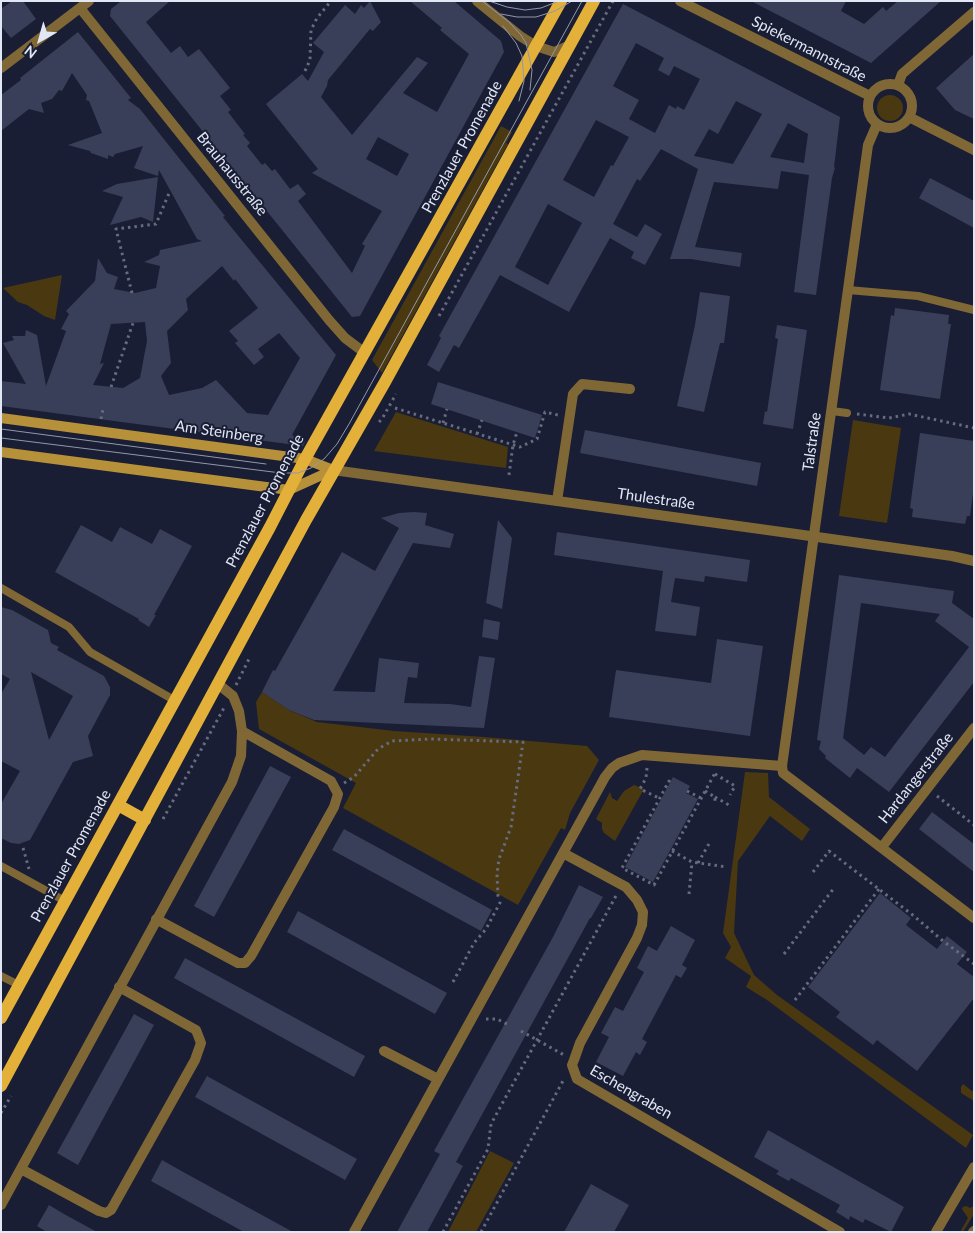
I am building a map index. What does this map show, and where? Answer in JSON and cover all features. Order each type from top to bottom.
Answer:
[{"type":"main road","name":"Prenzlauer Promenade","points":[[1,1018],[270,527],[305,459],[560,1]]},
{"type":"main road","points":[[1,1086],[334,470],[385,382],[594,1]]},
{"type":"main road","name":"Am Steinberg","points":[[1,418],[305,459],[334,470]]},
{"type":"main road","points":[[1,452],[289,490],[334,470]]},
{"type":"main road","points":[[118,805],[145,820]]},
{"type":"street","points":[[477,1],[520,36],[536,46],[554,52],[570,46]]},
{"type":"street","name":"Spiekermannstraße","points":[[680,1],[870,96]]},
{"type":"street","points":[[1,68],[85,4]]},
{"type":"street","name":"Brauhausstraße","points":[[85,4],[329,320],[345,338],[365,353]]},
{"type":"street","points":[[877,124],[884,127],[898,126],[909,117],[912,110],[909,95],[898,86],[902,74],[974,12]]},
{"type":"street","name":"Spiekermannstraße","points":[[877,124],[869,111],[870,96],[882,86],[890,84],[898,86]]},
{"type":"street","points":[[909,117],[974,150]]},
{"type":"street","name":"Talstraße","points":[[782,766],[868,144],[877,124]]},
{"type":"street","points":[[557,500],[573,394],[582,384],[630,389]]},
{"type":"street","name":"Thulestraße","points":[[334,470],[814,536],[952,556],[974,561]]},
{"type":"street","points":[[1,1205],[232,782],[241,756],[242,731],[239,711],[233,696],[218,684]]},
{"type":"street","name":"Hardangerstraße","points":[[882,847],[974,728]]},
{"type":"street","points":[[156,919],[238,963],[245,963],[251,956],[334,807],[338,794],[331,781],[242,731]]},
{"type":"street","points":[[354,1232],[605,777],[619,763],[642,755],[782,766],[783,773],[974,918]]},
{"type":"street","name":"Eschengraben","points":[[563,853],[626,887],[638,900],[642,912],[642,925],[637,938],[580,1043],[573,1062],[577,1079],[840,1232]]},
{"type":"street","points":[[21,1169],[99,1211],[106,1212],[111,1210],[195,1060],[201,1043],[196,1030],[119,987]]},
{"type":"street","points":[[384,1051],[438,1079]]},
{"type":"street","points":[[936,1232],[974,1167]]},
{"type":"lane","points":[[848,290],[918,296],[974,310]]},
{"type":"lane","points":[[832,411],[847,413]]},
{"type":"lane","points":[[1,588],[69,627],[90,652],[174,700]]},
{"type":"lane","points":[[1,866],[65,901]]},
{"type":"lane","points":[[1,976],[19,986]]},
{"type":"path","points":[[305,71],[310,60],[311,30],[317,18],[331,1]]},
{"type":"path","points":[[132,293],[116,228],[156,224],[170,191]]},
{"type":"path","points":[[111,387],[134,323]]},
{"type":"path","points":[[395,408],[520,447],[537,439],[545,412],[569,418]]},
{"type":"path","points":[[100,422],[103,409]]},
{"type":"path","points":[[443,423],[447,409]]},
{"type":"path","points":[[847,413],[889,418],[909,414],[974,428]]},
{"type":"path","points":[[477,434],[482,420]]},
{"type":"path","points":[[509,474],[517,432]]},
{"type":"path","points":[[335,789],[354,777],[378,749],[392,741],[431,739],[523,742],[510,826],[499,859],[497,874],[498,897]]},
{"type":"path","points":[[647,762],[646,778],[640,789],[659,798]]},
{"type":"path","points":[[670,782],[659,798],[622,868],[654,885],[716,772],[735,786],[730,795]]},
{"type":"path","points":[[687,791],[701,798]]},
{"type":"path","points":[[706,791],[715,799],[729,804]]},
{"type":"path","points":[[936,795],[974,824]]},
{"type":"path","points":[[698,863],[710,842]]},
{"type":"path","points":[[24,848],[32,883]]},
{"type":"path","points":[[672,851],[692,862],[727,868]]},
{"type":"path","points":[[813,872],[829,851],[914,916],[943,942],[974,964]]},
{"type":"path","points":[[689,894],[692,862]]},
{"type":"path","points":[[443,1232],[488,1148],[491,1124],[622,885]]},
{"type":"path","points":[[784,954],[834,888]]},
{"type":"path","points":[[795,1000],[879,889]]},
{"type":"path","points":[[453,982],[502,899]]},
{"type":"path","points":[[833,941],[837,944]]},
{"type":"path","points":[[808,974],[812,977]]},
{"type":"path","points":[[472,1018],[497,1019],[509,1025]]},
{"type":"path","points":[[481,1232],[573,1062],[521,1031]]},
{"type":"shaded area","points":[[890,95],[899,99],[903,108],[899,117],[890,121],[881,117],[877,108],[881,99]]},
{"type":"shaded area","points":[[501,126],[512,132],[506,143],[508,144],[382,373],[372,360]]},
{"type":"shaded area","points":[[62,275],[55,320],[18,302],[3,288]]},
{"type":"shaded area","points":[[396,412],[508,447],[506,468],[374,451]]},
{"type":"shaded area","points":[[853,420],[901,428],[887,523],[839,516]]},
{"type":"shaded area","points":[[262,692],[289,710],[317,722],[394,731],[587,746],[599,760],[570,813],[565,830],[561,828],[518,905],[343,808],[356,783],[259,729],[256,702]]},
{"type":"shaded area","points":[[745,772],[768,773],[769,797],[810,829],[802,841],[770,816],[738,861],[734,933],[754,975],[777,995],[973,1135],[966,1148],[767,1000],[746,987],[751,976],[725,958],[731,947],[723,933]]},
{"type":"shaded area","points":[[634,785],[644,789],[615,841],[604,833],[602,823],[596,819],[610,792],[612,798],[617,801],[624,791]]},
{"type":"shaded area","points":[[963,1084],[972,1091],[974,1090],[974,1101],[961,1093]]},
{"type":"shaded area","points":[[490,1151],[514,1163],[476,1232],[448,1232]]},
{"type":"shaded area","points":[[966,1206],[970,1208],[974,1206],[974,1214],[963,1232],[960,1232],[968,1218],[962,1209]]},
{"type":"building","points":[[12,1],[23,1],[36,19],[11,38],[1,26],[1,9]]},
{"type":"building","points":[[121,1],[170,1],[146,22],[171,53],[180,46],[188,57],[199,49],[230,88],[220,96],[231,110],[228,112],[250,143],[247,146],[262,165],[265,163],[272,171],[275,169],[290,189],[298,184],[306,194],[298,201],[352,273],[365,246],[362,244],[382,211],[312,173],[318,169],[266,104],[302,74],[308,81],[324,52],[313,43],[345,5],[355,14],[361,5],[364,8],[370,1],[381,22],[373,31],[370,29],[328,80],[321,97],[352,135],[417,57],[428,63],[403,93],[437,112],[469,54],[440,30],[442,28],[410,1],[454,1],[501,41],[504,52],[360,316],[352,317],[110,16],[111,9]],"holes":[[[378,137],[409,154],[397,176],[366,159]]]},
{"type":"building","points":[[751,1],[846,1],[841,11],[864,24],[883,7],[886,11],[898,1],[941,1],[871,63]]},
{"type":"building","points":[[623,4],[840,117],[835,168],[816,295],[794,292],[809,175],[781,171],[778,189],[714,182],[695,247],[742,253],[740,267],[691,259],[670,259],[698,169],[661,149],[640,181],[637,179],[613,224],[637,237],[645,224],[662,234],[645,265],[631,258],[634,252],[610,238],[569,312],[500,275],[459,348],[454,345],[439,372],[427,365],[441,338],[439,336]],"holes":[[[636,43],[664,58],[658,70],[669,76],[674,66],[700,79],[684,110],[677,106],[676,109],[669,105],[655,133],[629,119],[639,100],[613,86]],[[736,101],[762,114],[733,164],[694,156],[709,129],[718,134]],[[596,120],[629,137],[594,197],[563,180]],[[788,123],[808,134],[804,163],[770,157]],[[548,204],[582,223],[548,285],[515,267]]]},
{"type":"building","points":[[78,32],[131,98],[128,100],[140,109],[225,216],[223,217],[336,355],[292,435],[305,442],[303,446],[1,406],[1,381],[26,384],[3,343],[14,340],[12,336],[25,336],[26,330],[37,335],[46,386],[66,331],[61,329],[69,314],[66,311],[95,281],[98,258],[107,273],[118,277],[114,289],[135,293],[156,288],[160,266],[144,262],[159,255],[160,250],[202,241],[197,239],[159,170],[158,176],[134,168],[143,146],[115,154],[113,157],[108,155],[108,159],[90,151],[68,145],[102,133],[89,101],[86,100],[87,95],[72,73],[62,91],[59,90],[52,99],[41,103],[44,113],[29,109],[1,131],[1,95],[21,80],[20,78]],"holes":[[[222,266],[258,308],[229,331],[238,341],[235,343],[254,365],[264,357],[258,349],[279,333],[300,358],[268,415],[247,413],[216,380],[202,388],[169,395],[161,376],[171,363],[167,331],[188,310],[186,299]],[[145,322],[147,341],[140,378],[123,388],[93,385],[104,363],[100,364],[111,324]]]},
{"type":"building","points":[[974,54],[974,119],[955,110],[936,88]]},
{"type":"building","points":[[158,177],[153,222],[141,217],[110,225],[123,197],[102,191],[117,184]]},
{"type":"building","points":[[930,178],[974,201],[974,228],[919,198]]},
{"type":"building","points":[[700,292],[730,296],[724,343],[720,343],[704,412],[677,406],[695,325]]},
{"type":"building","points":[[895,308],[949,315],[948,324],[951,324],[940,399],[880,390],[891,315],[894,316]]},
{"type":"building","points":[[777,325],[807,330],[793,429],[763,424],[765,411],[767,412],[778,339],[775,338]]},
{"type":"building","points":[[438,382],[542,415],[535,438],[431,404]]},
{"type":"building","points":[[585,430],[761,463],[757,486],[580,453]]},
{"type":"building","points":[[920,433],[974,441],[974,486],[970,516],[967,516],[965,524],[912,517],[913,509],[910,508]]},
{"type":"building","points":[[399,513],[427,513],[425,525],[454,534],[450,548],[413,543],[333,691],[375,692],[379,658],[419,663],[417,678],[408,677],[404,703],[450,704],[471,707],[479,656],[495,658],[484,728],[314,720],[289,710],[262,692],[342,552],[375,571],[399,528],[381,518]]},
{"type":"building","points":[[498,520],[512,538],[502,609],[486,603]]},
{"type":"building","points":[[81,525],[112,542],[120,527],[152,544],[160,529],[192,546],[149,627],[139,619],[55,572]]},
{"type":"building","points":[[557,532],[750,560],[747,582],[705,576],[704,582],[675,578],[671,602],[700,607],[696,636],[655,631],[663,571],[554,555]]},
{"type":"building","points":[[839,575],[954,591],[952,603],[974,619],[974,682],[889,792],[857,768],[850,778],[825,758],[826,756],[819,749],[821,741],[817,740]],"holes":[[[861,603],[940,614],[935,621],[969,647],[885,757],[871,747],[864,755],[843,738]]]},
{"type":"building","points":[[1,607],[12,610],[48,630],[51,643],[59,647],[57,650],[104,676],[110,687],[110,695],[88,736],[93,756],[73,762],[30,840],[19,844],[11,843],[1,838],[1,804],[20,771],[1,761],[1,694],[10,679],[1,674]],"holes":[[[31,672],[73,696],[49,740]]]},
{"type":"building","points":[[484,619],[500,622],[498,640],[482,637]]},
{"type":"building","points":[[717,639],[763,646],[750,736],[609,717],[616,670],[711,683]]},
{"type":"building","points":[[270,766],[291,777],[214,917],[194,906]]},
{"type":"building","points":[[673,777],[690,786],[686,793],[698,799],[653,882],[625,867]]},
{"type":"building","points":[[932,812],[974,844],[974,872],[919,829]]},
{"type":"building","points":[[344,829],[492,910],[481,931],[332,850]]},
{"type":"building","points":[[579,885],[603,897],[456,1162],[463,1166],[427,1232],[397,1232],[440,1154],[434,1151],[553,937]]},
{"type":"building","points":[[880,893],[911,918],[906,925],[937,949],[947,936],[967,952],[957,964],[974,977],[974,998],[917,1071],[877,1040],[873,1045],[836,1017],[840,1012],[808,987]]},
{"type":"building","points":[[298,911],[447,993],[435,1014],[287,932]]},
{"type":"building","points":[[671,926],[695,940],[682,965],[687,968],[681,978],[676,975],[642,1039],[647,1042],[640,1055],[636,1052],[623,1076],[596,1062],[609,1037],[601,1033],[615,1007],[623,1011],[644,972],[637,968],[648,946],[657,951]]},
{"type":"building","points":[[185,958],[365,1056],[354,1077],[174,978]]},
{"type":"building","points":[[134,1014],[154,1025],[78,1165],[57,1153]]},
{"type":"building","points":[[207,1076],[357,1159],[345,1180],[195,1097]]},
{"type":"building","points":[[768,1130],[904,1207],[891,1232],[865,1219],[863,1223],[850,1216],[849,1220],[836,1212],[840,1205],[791,1178],[789,1181],[776,1174],[779,1171],[754,1157]]},
{"type":"building","points":[[162,1160],[293,1232],[244,1232],[151,1181]]},
{"type":"building","points":[[591,1184],[629,1205],[614,1232],[564,1232]]},
{"type":"building","points":[[49,1205],[97,1232],[47,1232],[37,1226]]},
{"type":"tram line","points":[[482,1],[509,22],[526,43],[532,70],[530,90]]},
{"type":"tram line","points":[[489,1],[525,10],[541,8],[559,1]]},
{"type":"tram line","points":[[501,14],[517,17],[536,17],[555,11],[572,1]]},
{"type":"tram line","points":[[1,438],[281,473],[298,473],[311,468],[324,459],[337,444],[349,424],[582,1]]},
{"type":"tram line","points":[[503,26],[516,43],[522,56],[524,81],[519,101]]},
{"type":"tram line","points":[[1,429],[266,464]]}]
